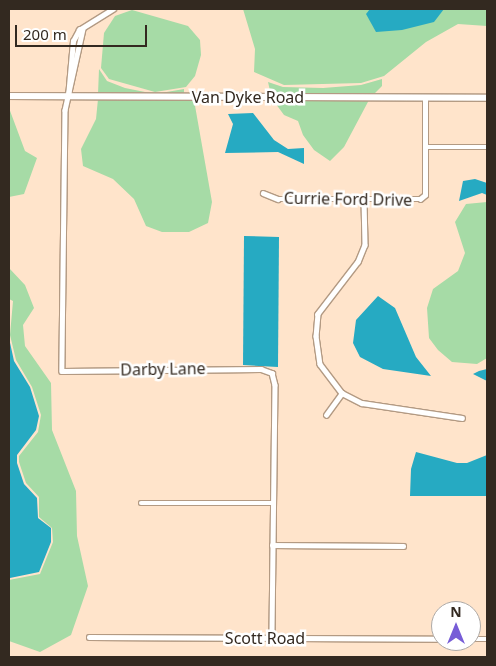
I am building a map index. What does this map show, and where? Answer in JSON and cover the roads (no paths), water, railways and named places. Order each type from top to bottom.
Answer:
[{"type":"main road","name":"Van Dyke Road","points":[[9,96],[487,98]]},
{"type":"street","points":[[68,97],[72,90],[76,47],[83,29],[113,9]]},
{"type":"street","name":"Darby Lane","points":[[68,97],[64,145],[62,371],[268,370],[274,377],[272,638]]},
{"type":"street","name":"Currie Ford Drive","points":[[263,193],[278,199],[411,200],[425,195],[427,147],[425,98]]},
{"type":"street","points":[[427,147],[487,147]]},
{"type":"street","points":[[364,200],[364,245],[361,253],[318,314],[316,336],[318,358],[330,381],[342,394],[377,406],[462,418]]},
{"type":"street","points":[[326,415],[342,394]]},
{"type":"street","points":[[141,503],[273,502]]},
{"type":"street","points":[[272,545],[403,546]]},
{"type":"street","name":"Scott Road","points":[[90,637],[431,639]]},
{"type":"water","points":[[370,9],[444,9],[434,22],[402,30],[376,32],[366,14]]},
{"type":"water","points":[[253,113],[274,140],[288,149],[304,148],[304,164],[278,152],[225,153],[233,124],[228,114]]},
{"type":"water","points":[[475,179],[487,183],[487,195],[482,193],[459,201],[463,181]]},
{"type":"water","points":[[244,236],[279,237],[278,367],[243,365]]},
{"type":"water","points":[[378,296],[395,308],[416,357],[431,376],[383,369],[360,357],[353,343],[356,320]]},
{"type":"water","points":[[9,338],[14,361],[30,387],[39,416],[36,430],[17,455],[17,463],[24,484],[37,498],[38,518],[51,528],[51,542],[39,572],[10,578]]},
{"type":"water","points":[[487,369],[487,381],[473,374],[479,371]]},
{"type":"water","points":[[416,452],[457,463],[467,463],[487,455],[487,496],[410,496],[411,469]]}]
